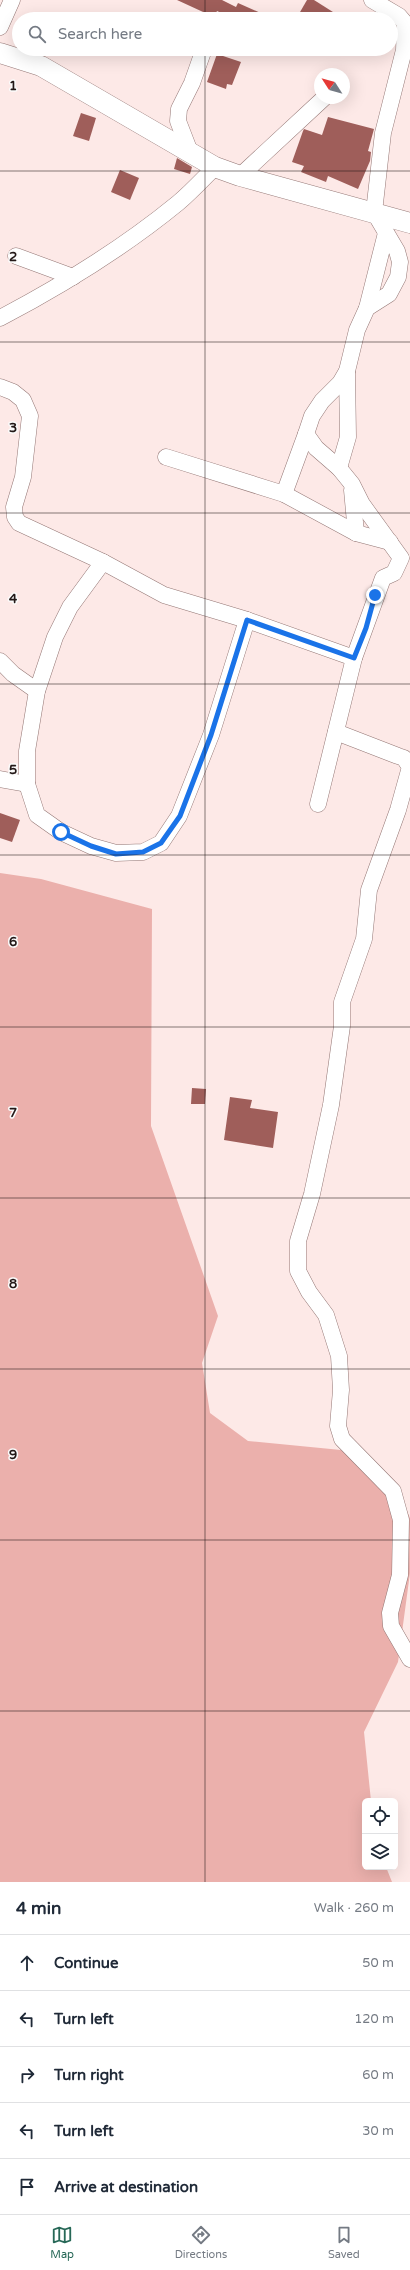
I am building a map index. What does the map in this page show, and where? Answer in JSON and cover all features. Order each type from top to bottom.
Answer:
[{"type":"street","points":[[0,27],[12,0]]},
{"type":"street","points":[[372,0],[392,12]]},
{"type":"street","points":[[367,308],[389,294],[405,259],[397,251],[374,212],[383,133],[404,50],[405,23],[398,15]]},
{"type":"street","points":[[0,53],[42,66],[215,166],[240,176],[410,223]]},
{"type":"street","points":[[190,152],[178,121],[179,109],[192,83],[202,56]]},
{"type":"street","points":[[240,176],[318,104]]},
{"type":"street","points":[[0,318],[73,277],[179,202],[215,166]]},
{"type":"street","points":[[339,468],[348,437],[347,371],[357,330],[367,308],[386,233]]},
{"type":"street","points":[[16,256],[73,277]]},
{"type":"street","points":[[284,494],[312,416],[322,401],[340,383],[347,371]]},
{"type":"street","points":[[0,387],[13,392],[24,400],[30,416],[24,477],[14,507],[15,517],[19,523],[103,562],[164,595],[247,620],[354,658]]},
{"type":"street","points":[[306,434],[316,448],[339,468],[352,484],[362,504],[401,558],[399,566],[394,573],[383,578],[354,658],[318,804]]},
{"type":"street","points":[[166,457],[284,494],[356,533],[390,542]]},
{"type":"street","points":[[352,484],[356,533]]},
{"type":"street","points":[[103,562],[70,608],[55,637],[37,691],[27,751],[27,784],[37,815],[61,832],[91,846],[116,854],[143,852],[161,843],[180,816],[211,735],[247,620]]},
{"type":"street","points":[[0,661],[13,674],[37,691]]},
{"type":"street","points":[[336,732],[409,759],[410,767],[398,810],[369,890],[364,938],[358,962],[342,1002],[342,1026],[330,1105],[312,1194],[298,1241],[298,1271],[309,1292],[326,1315],[339,1356],[342,1390],[338,1426],[342,1439],[393,1491],[401,1520],[400,1575],[390,1613],[391,1626],[410,1659]]},
{"type":"street","points":[[0,779],[27,784]]},
{"type":"shaded area","points":[[0,873],[41,879],[152,909],[151,1126],[218,1316],[202,1363],[210,1413],[248,1441],[341,1450],[397,1488],[410,1518],[410,1573],[398,1662],[364,1732],[371,1798],[362,1798],[362,1870],[387,1870],[392,1882],[0,1882]]},
{"type":"building","points":[[177,0],[222,0],[236,7],[238,3],[258,12],[217,11],[203,12]]},
{"type":"building","points":[[307,0],[314,0],[333,12],[300,12]]},
{"type":"building","points":[[216,56],[223,56],[241,62],[232,85],[227,84],[226,89],[207,82]]},
{"type":"building","points":[[81,113],[96,118],[89,141],[73,136]]},
{"type":"building","points":[[328,117],[374,129],[368,151],[371,152],[370,161],[358,189],[328,176],[326,182],[301,172],[304,166],[292,162],[304,129],[322,135]]},
{"type":"building","points":[[177,158],[192,167],[190,174],[174,169]]},
{"type":"building","points":[[120,170],[139,178],[130,200],[111,192]]},
{"type":"building","points":[[0,813],[20,820],[12,842],[0,838]]},
{"type":"building","points":[[192,1088],[206,1089],[205,1104],[191,1104]]},
{"type":"building","points":[[230,1097],[252,1100],[250,1108],[278,1112],[273,1148],[224,1140]]},
{"type":"route","points":[[61,832],[91,846],[116,854],[143,852],[161,843],[180,816],[211,735],[247,620],[354,658],[366,628],[375,595]]}]
